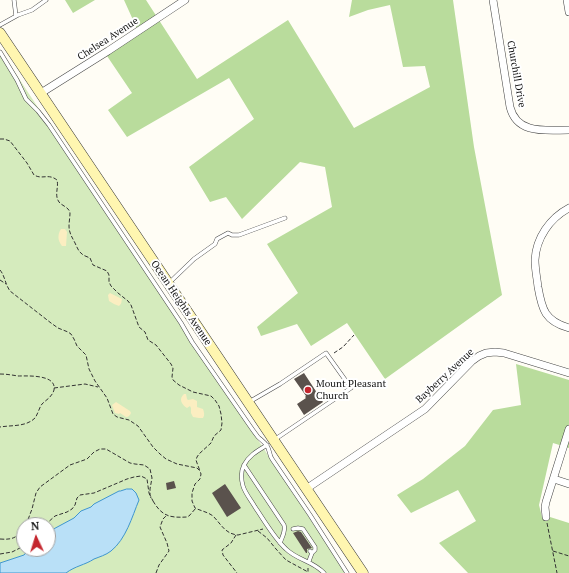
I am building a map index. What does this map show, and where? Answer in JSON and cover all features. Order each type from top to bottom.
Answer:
[{"type":"main road","name":"Ocean Heights Avenue","points":[[0,33],[248,402],[270,442],[306,489],[363,573]]},
{"type":"street","name":"Chelsea Avenue","points":[[41,93],[185,0]]},
{"type":"street","name":"Churchill Drive","points":[[493,0],[511,112],[520,123],[530,128],[538,130],[569,130]]},
{"type":"street","points":[[567,0],[569,12]]},
{"type":"street","points":[[569,208],[562,211],[554,218],[543,232],[537,247],[535,261],[540,298],[545,312],[558,324],[569,328]]},
{"type":"street","name":"Bayberry Avenue","points":[[306,489],[425,409],[472,361],[481,355],[490,352],[504,353],[569,373]]},
{"type":"street","points":[[546,517],[545,505],[569,429]]},
{"type":"street","points":[[554,479],[569,484]]},
{"type":"lane","points":[[14,0],[16,16]]},
{"type":"lane","points":[[0,25],[16,16],[32,10],[46,0]]},
{"type":"lane","points":[[0,52],[17,80],[26,99],[49,125],[181,323],[192,342],[250,426],[258,437],[264,441],[270,442]]},
{"type":"lane","points":[[168,284],[194,259],[215,244],[217,239],[228,233],[232,235],[239,235],[285,218]]},
{"type":"lane","points":[[248,402],[280,384],[326,353],[351,388],[251,455],[244,465],[242,478],[243,487],[280,542],[291,552],[316,565],[324,573]]},
{"type":"lane","points":[[270,442],[269,449],[272,459],[347,573]]},
{"type":"lane","points":[[244,465],[282,520],[285,528],[280,542]]},
{"type":"lane","points":[[285,528],[303,529],[315,547],[315,550],[311,552],[308,561]]},
{"type":"lane","points":[[293,528],[298,531]]},
{"type":"path","points":[[0,139],[10,141],[27,162],[34,175],[40,178],[47,176],[52,177],[57,180],[57,199],[68,209],[70,213],[69,227],[71,237],[81,254],[90,258],[93,265],[107,271],[111,286],[131,305],[139,327],[145,332],[148,340],[156,346],[171,364],[173,368],[173,380],[179,385],[193,392],[210,396],[218,404],[221,414],[221,430],[214,436],[211,443],[199,454],[196,460],[201,474],[192,493],[192,501],[196,508],[210,514],[227,531],[236,535],[269,527]]},
{"type":"path","points":[[0,270],[4,276],[6,285]]},
{"type":"path","points":[[0,280],[10,291],[37,313],[58,328],[73,336],[77,346],[86,355],[89,370],[107,398],[113,414],[117,417],[129,420],[138,426],[153,447],[166,459],[177,464],[193,466],[200,470]]},
{"type":"path","points":[[332,355],[343,347],[354,335]]},
{"type":"path","points":[[0,374],[37,376],[49,380],[54,388]]},
{"type":"path","points":[[54,388],[85,384],[99,387]]},
{"type":"path","points":[[0,427],[30,422],[51,395],[54,388]]},
{"type":"path","points":[[29,517],[36,494],[40,487],[70,465],[85,460],[97,450],[102,448],[132,464],[144,465],[148,467],[152,475],[150,495],[153,501]]},
{"type":"path","points":[[54,517],[72,509],[80,495],[94,493],[127,479],[141,476],[147,479],[148,493],[162,514],[167,516],[187,517],[196,508]]},
{"type":"path","points":[[156,573],[159,564],[169,551],[160,527],[163,519],[167,516]]},
{"type":"path","points":[[546,517],[557,573]]},
{"type":"path","points":[[257,530],[267,538],[286,560],[309,573]]},
{"type":"path","points":[[236,535],[231,543],[222,550],[223,555],[237,573]]},
{"type":"path","points":[[0,539],[13,539],[16,537]]},
{"type":"path","points":[[0,554],[16,550]]},
{"type":"path","points":[[553,551],[569,556]]},
{"type":"path","points":[[308,561],[309,573]]},
{"type":"green space","points":[[65,0],[95,0],[73,13]]},
{"type":"green space","points":[[124,0],[146,0],[197,79],[288,20],[354,128],[430,87],[425,66],[403,67],[390,5],[368,10],[349,17],[352,0],[453,0],[474,147],[502,295],[385,379],[347,323],[311,346],[297,324],[261,336],[257,327],[298,293],[267,244],[332,207],[325,167],[300,162],[242,219],[226,197],[210,202],[189,167],[254,119],[229,78],[127,137],[108,110],[132,93],[105,53],[138,31]]},
{"type":"green space","points":[[0,50],[346,573],[0,573]]},
{"type":"green space","points":[[516,364],[569,380],[569,448],[553,443],[539,505],[542,517],[550,517],[569,523],[569,573],[468,573],[439,543],[476,521],[458,490],[411,513],[397,495],[423,479],[465,446],[493,410],[521,405]]},
{"type":"sand","points":[[61,229],[65,229],[67,232],[66,246],[62,246],[59,240],[59,233]]},
{"type":"sand","points":[[110,293],[122,299],[119,306],[109,301],[108,295]]},
{"type":"sand","points":[[184,394],[186,394],[188,400],[193,399],[197,401],[197,407],[203,409],[203,418],[193,417],[190,406],[187,408],[181,402],[181,398]]},
{"type":"sand","points":[[116,402],[130,411],[131,413],[128,417],[120,413],[115,413],[112,405]]},
{"type":"water","points":[[132,489],[136,493],[139,500],[125,534],[116,546],[109,552],[66,573],[0,573],[0,563],[18,557],[56,557],[56,528],[74,518],[81,511],[119,491]]},
{"type":"building","points":[[304,373],[323,402],[304,415],[297,404],[306,398],[306,396],[294,379]]},
{"type":"building","points":[[174,481],[176,488],[167,490],[166,483]]},
{"type":"building","points":[[225,484],[241,508],[227,517],[212,493]]},
{"type":"building","points":[[298,531],[301,532],[312,548],[307,549],[307,553],[293,533]]},
{"type":"place","name":"Mount Pleasant Church","points":[[308,390]]}]
